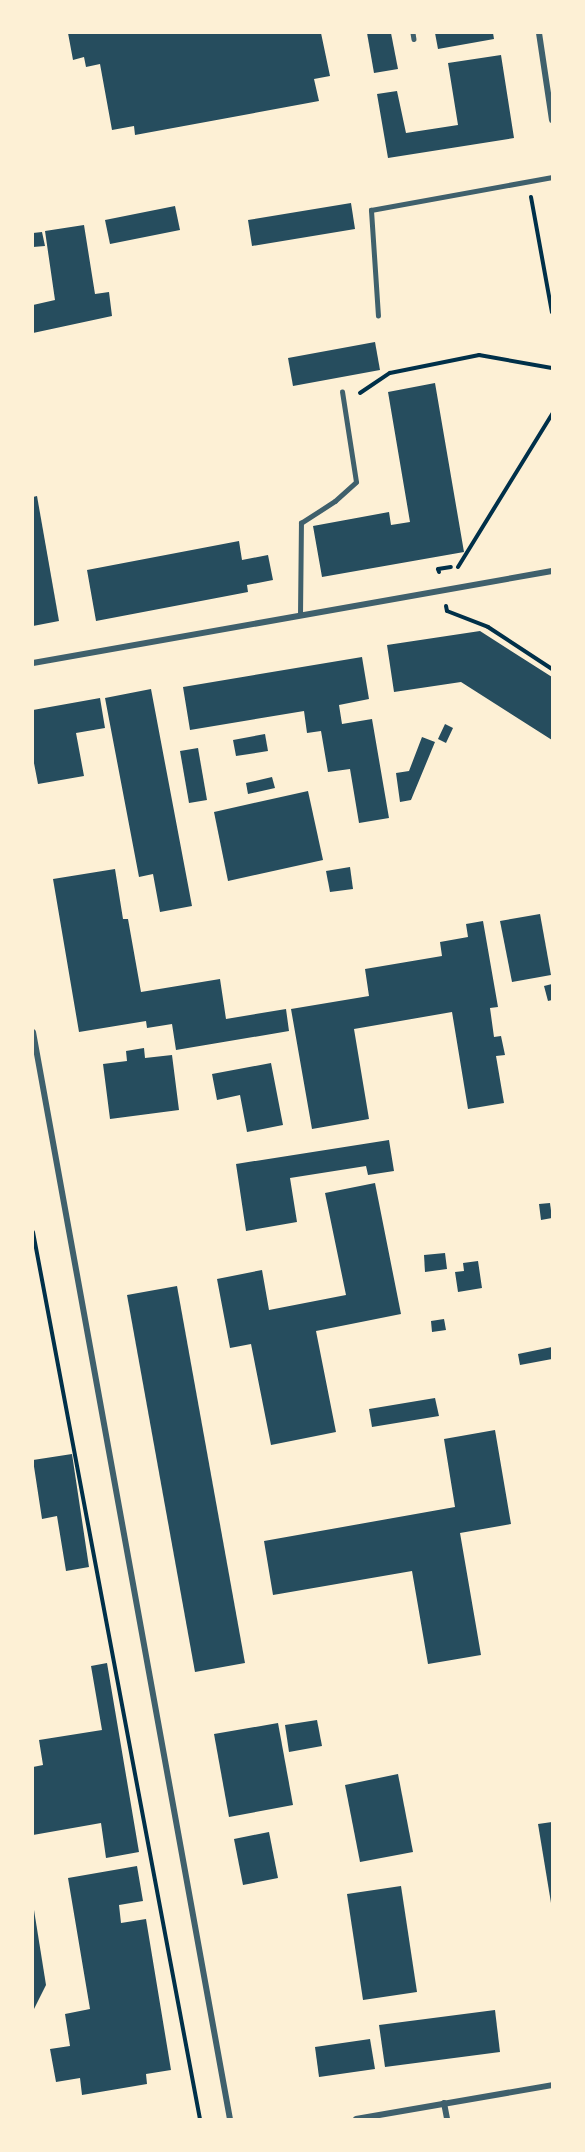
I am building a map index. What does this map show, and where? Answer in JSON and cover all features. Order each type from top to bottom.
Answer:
[{"type":"street","points":[[539,33],[552,120]]},
{"type":"street","points":[[33,663],[552,572]]},
{"type":"street","points":[[33,1032],[230,2119]]},
{"type":"street","points":[[356,2119],[552,2085]]},
{"type":"street","points":[[444,2103],[447,2119]]},
{"type":"lane","points":[[378,316],[371,210],[552,177]]},
{"type":"lane","points":[[300,615],[301,523],[335,501],[357,482],[342,392]]},
{"type":"path","points":[[528,181],[552,312]]},
{"type":"path","points":[[344,403],[390,373],[479,355],[552,368]]},
{"type":"path","points":[[552,414],[460,566],[438,569],[447,611],[488,627],[552,669]]},
{"type":"path","points":[[33,1232],[200,2119]]},
{"type":"building","points":[[68,33],[321,33],[330,76],[314,79],[319,101],[135,135],[134,126],[112,130],[100,64],[86,67],[84,57],[73,60]]},
{"type":"building","points":[[367,33],[391,33],[398,69],[374,73]]},
{"type":"building","points":[[435,33],[493,33],[494,39],[438,49]]},
{"type":"building","points":[[501,55],[514,138],[388,158],[377,94],[397,91],[406,133],[458,125],[448,63]]},
{"type":"building","points":[[351,203],[355,229],[252,246],[248,220]]},
{"type":"building","points":[[175,206],[180,230],[110,244],[105,220]]},
{"type":"building","points":[[84,225],[95,294],[109,292],[112,316],[33,333],[33,305],[55,300],[45,231]]},
{"type":"building","points":[[42,232],[45,246],[33,247],[33,233]]},
{"type":"building","points":[[375,342],[380,370],[293,386],[288,358]]},
{"type":"building","points":[[435,383],[464,552],[322,577],[313,526],[389,512],[391,525],[410,522],[388,392]]},
{"type":"building","points":[[37,496],[59,621],[33,626],[33,497]]},
{"type":"building","points":[[239,541],[242,560],[268,555],[273,580],[247,585],[248,592],[96,621],[87,570]]},
{"type":"building","points":[[480,631],[552,677],[552,740],[461,682],[394,692],[387,645]]},
{"type":"building","points":[[362,657],[369,699],[339,705],[342,724],[372,719],[389,818],[359,823],[350,769],[328,772],[321,731],[307,733],[304,711],[190,730],[183,687]]},
{"type":"building","points":[[151,689],[192,906],[160,912],[153,874],[139,877],[105,698]]},
{"type":"building","points":[[100,698],[105,728],[76,733],[84,776],[38,784],[33,758],[33,710]]},
{"type":"building","points":[[445,724],[453,728],[446,743],[438,739]]},
{"type":"building","points":[[265,734],[268,751],[236,756],[233,740]]},
{"type":"building","points":[[422,737],[435,742],[411,800],[400,802],[396,773],[409,771]]},
{"type":"building","points":[[198,748],[207,800],[189,803],[180,751]]},
{"type":"building","points":[[272,777],[275,788],[248,794],[246,783]]},
{"type":"building","points":[[308,791],[323,860],[228,881],[214,812]]},
{"type":"building","points":[[350,867],[353,889],[330,892],[326,871]]},
{"type":"building","points":[[115,869],[123,919],[128,919],[141,992],[220,979],[226,1019],[286,1009],[289,1031],[176,1050],[172,1024],[147,1028],[146,1021],[79,1032],[53,879]]},
{"type":"building","points":[[540,914],[551,975],[512,982],[500,921]]},
{"type":"building","points":[[483,921],[498,1007],[490,1008],[494,1037],[501,1036],[505,1055],[496,1056],[504,1103],[468,1109],[452,1012],[354,1029],[369,1119],[312,1129],[291,1009],[369,996],[365,969],[442,956],[440,942],[468,937],[466,924]]},
{"type":"building","points":[[552,984],[552,1000],[548,1001],[544,986]]},
{"type":"building","points":[[144,1048],[145,1058],[172,1055],[179,1110],[110,1119],[103,1064],[127,1061],[126,1051]]},
{"type":"building","points":[[271,1063],[283,1125],[247,1132],[240,1095],[217,1100],[212,1074]]},
{"type":"building","points":[[389,1140],[394,1171],[368,1175],[366,1166],[290,1178],[297,1222],[246,1231],[236,1164]]},
{"type":"building","points":[[375,1183],[401,1314],[316,1331],[336,1432],[271,1445],[251,1344],[230,1348],[217,1279],[262,1270],[269,1310],[346,1295],[325,1193]]},
{"type":"building","points":[[550,1203],[552,1218],[541,1220],[539,1204]]},
{"type":"building","points":[[445,1253],[447,1269],[425,1272],[424,1255]]},
{"type":"building","points":[[478,1261],[482,1288],[458,1292],[455,1272],[464,1271],[463,1263]]},
{"type":"building","points":[[177,1286],[245,1663],[195,1672],[127,1295]]},
{"type":"building","points":[[444,1319],[446,1330],[432,1332],[431,1321]]},
{"type":"building","points":[[552,1347],[552,1359],[520,1365],[518,1354]]},
{"type":"building","points":[[435,1398],[439,1416],[372,1427],[369,1409]]},
{"type":"building","points":[[495,1430],[511,1524],[460,1533],[481,1655],[428,1664],[412,1571],[273,1595],[264,1541],[455,1507],[444,1439]]},
{"type":"building","points":[[72,1454],[89,1567],[66,1571],[57,1516],[42,1519],[33,1460]]},
{"type":"building","points":[[107,1663],[139,1852],[106,1858],[101,1823],[33,1835],[33,1767],[43,1765],[39,1740],[102,1730],[91,1666]]},
{"type":"building","points":[[317,1720],[322,1746],[289,1752],[285,1725]]},
{"type":"building","points":[[278,1723],[293,1805],[229,1817],[214,1734]]},
{"type":"building","points":[[398,1774],[413,1852],[360,1862],[345,1785]]},
{"type":"building","points":[[552,1822],[552,1903],[551,1903],[538,1824]]},
{"type":"building","points":[[269,1832],[278,1878],[243,1885],[234,1839]]},
{"type":"building","points":[[137,1866],[143,1901],[119,1905],[121,1923],[146,1919],[171,2070],[146,2074],[147,2084],[82,2095],[80,2078],[56,2082],[50,2049],[70,2046],[65,2014],[90,2009],[68,1878]]},
{"type":"building","points":[[401,1886],[417,1992],[363,2000],[347,1894]]},
{"type":"building","points":[[33,1911],[46,1985],[33,2011]]},
{"type":"building","points":[[495,2010],[500,2052],[385,2067],[379,2025]]},
{"type":"building","points":[[370,2039],[375,2069],[319,2077],[315,2047]]}]
